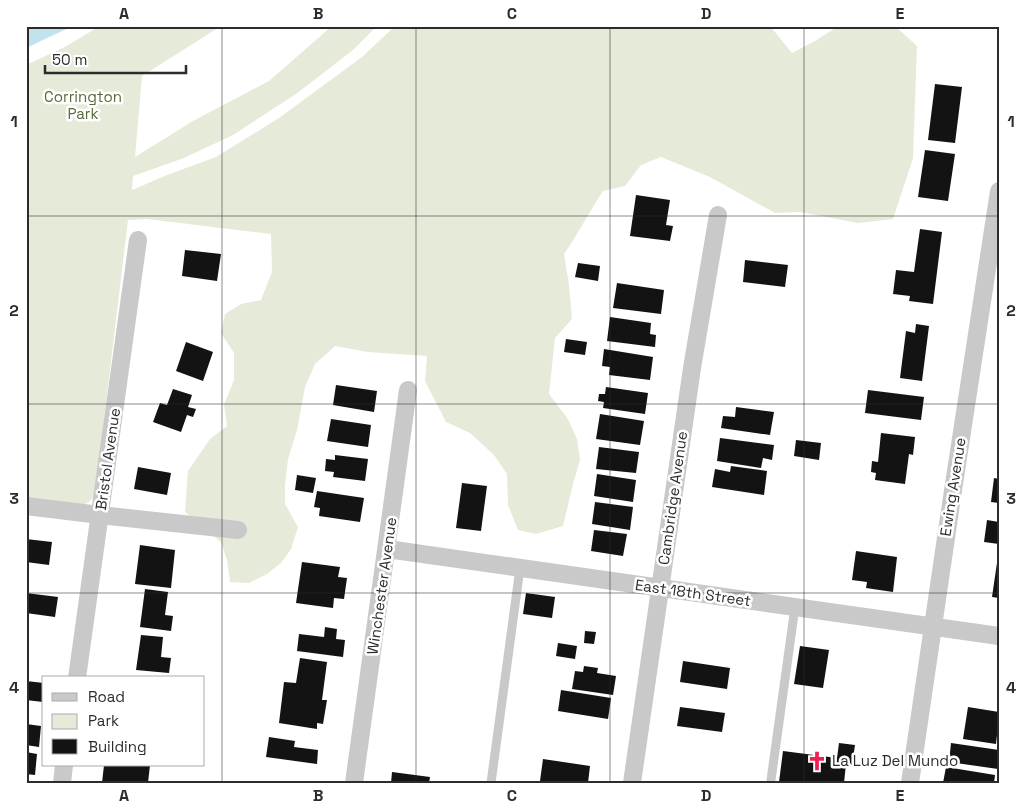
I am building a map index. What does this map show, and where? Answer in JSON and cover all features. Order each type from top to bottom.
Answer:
[{"type":"street","name":"Ewing Avenue","points":[[910,783],[999,191]]},
{"type":"street","name":"Cambridge Avenue","points":[[632,783],[692,368],[718,215]]},
{"type":"street","name":"Bristol Avenue","points":[[77,676],[138,240]]},
{"type":"street","name":"Winchester Avenue","points":[[354,783],[408,390]]},
{"type":"street","points":[[26,506],[100,516],[238,530]]},
{"type":"street","name":"East 18th Street","points":[[387,548],[999,636]]},
{"type":"street","points":[[62,783],[64,766]]},
{"type":"lane","points":[[491,783],[520,568]]},
{"type":"lane","points":[[771,780],[795,607]]},
{"type":"green space","name":"Corrington Park","points":[[100,26],[221,26],[142,76],[135,157],[193,121],[269,81],[332,26],[377,26],[353,50],[296,94],[233,135],[184,158],[133,176],[132,190],[216,157],[279,118],[362,57],[395,26],[770,26],[792,53],[837,27],[895,26],[917,46],[913,158],[893,219],[858,223],[800,212],[775,213],[710,177],[661,157],[641,165],[625,186],[603,191],[564,254],[572,319],[555,338],[549,394],[568,419],[577,439],[580,460],[563,526],[536,534],[518,530],[508,505],[507,474],[494,455],[470,433],[446,422],[425,381],[427,356],[368,352],[335,346],[315,364],[305,387],[297,430],[288,459],[285,504],[298,527],[291,549],[281,563],[267,574],[249,583],[230,582],[227,560],[221,542],[185,512],[188,471],[210,439],[227,426],[224,405],[234,380],[234,353],[221,333],[225,314],[241,304],[261,300],[272,272],[271,234],[147,219],[128,220],[94,494],[87,503],[75,506],[26,500],[26,65],[63,48]]},
{"type":"water","points":[[26,26],[73,26],[26,48]]},
{"type":"building","points":[[935,84],[962,87],[955,143],[928,140]]},
{"type":"building","points":[[925,150],[955,154],[948,201],[918,197]]},
{"type":"building","points":[[636,195],[670,200],[666,225],[673,226],[670,241],[630,236]]},
{"type":"building","points":[[920,229],[942,232],[933,304],[909,301],[910,296],[893,294],[896,270],[914,272]]},
{"type":"building","points":[[185,250],[221,254],[217,281],[182,276]]},
{"type":"building","points":[[745,260],[788,265],[785,287],[743,282]]},
{"type":"building","points":[[578,263],[600,266],[598,281],[575,277]]},
{"type":"building","points":[[617,283],[664,290],[661,314],[613,308]]},
{"type":"building","points":[[610,317],[651,323],[650,334],[656,335],[655,347],[607,341]]},
{"type":"building","points":[[916,324],[929,326],[922,381],[900,378],[906,331],[915,333]]},
{"type":"building","points":[[566,339],[587,342],[585,355],[564,352]]},
{"type":"building","points":[[186,342],[213,352],[203,381],[176,371]]},
{"type":"building","points":[[604,349],[653,357],[650,380],[609,375],[610,367],[602,366]]},
{"type":"building","points":[[336,385],[377,391],[374,412],[333,405]]},
{"type":"building","points":[[606,387],[648,393],[645,414],[603,408],[604,402],[598,401],[599,394],[605,394]]},
{"type":"building","points":[[173,389],[192,395],[188,407],[196,409],[193,417],[187,415],[181,432],[153,422],[160,403],[167,405]]},
{"type":"building","points":[[868,390],[924,397],[921,420],[865,413]]},
{"type":"building","points":[[736,407],[774,412],[770,435],[721,428],[723,416],[735,417]]},
{"type":"building","points":[[600,414],[644,421],[640,445],[596,439]]},
{"type":"building","points":[[331,419],[371,425],[368,447],[327,441]]},
{"type":"building","points":[[881,433],[915,437],[913,455],[909,454],[905,484],[875,480],[876,473],[871,472],[872,461],[878,462]]},
{"type":"building","points":[[720,438],[774,445],[772,460],[763,458],[761,468],[717,461]]},
{"type":"building","points":[[796,440],[821,443],[819,460],[794,456]]},
{"type":"building","points":[[599,447],[639,452],[636,473],[596,469]]},
{"type":"building","points":[[335,455],[368,459],[365,481],[333,477],[334,472],[325,471],[326,459],[335,460]]},
{"type":"building","points":[[731,466],[767,471],[764,495],[712,487],[715,469],[730,472]]},
{"type":"building","points":[[138,467],[171,473],[167,495],[134,489]]},
{"type":"building","points":[[597,474],[636,480],[633,502],[594,496]]},
{"type":"building","points":[[297,475],[316,478],[313,493],[295,490]]},
{"type":"building","points":[[994,478],[999,479],[999,503],[991,502]]},
{"type":"building","points":[[462,483],[487,486],[481,531],[456,528]]},
{"type":"building","points":[[317,491],[364,498],[360,522],[319,516],[320,508],[314,507]]},
{"type":"building","points":[[595,502],[633,507],[630,530],[592,524]]},
{"type":"building","points":[[987,520],[999,522],[999,544],[984,542]]},
{"type":"building","points":[[594,530],[627,534],[623,556],[591,551]]},
{"type":"building","points":[[26,539],[52,542],[49,565],[26,562]]},
{"type":"building","points":[[140,545],[175,550],[171,588],[135,584]]},
{"type":"building","points":[[856,551],[897,557],[893,592],[866,588],[867,582],[852,580]]},
{"type":"building","points":[[999,556],[999,598],[992,597]]},
{"type":"building","points":[[302,562],[340,567],[338,577],[347,578],[344,599],[334,598],[333,608],[296,603]]},
{"type":"building","points":[[145,589],[168,592],[165,615],[173,616],[171,631],[140,627]]},
{"type":"building","points":[[26,593],[58,597],[55,617],[26,613]]},
{"type":"building","points":[[526,593],[555,597],[552,618],[523,614]]},
{"type":"building","points":[[325,627],[337,629],[336,639],[345,640],[343,657],[297,651],[299,634],[324,637]]},
{"type":"building","points":[[585,631],[596,632],[594,644],[584,643]]},
{"type":"building","points":[[141,635],[163,637],[161,657],[171,658],[169,673],[136,670]]},
{"type":"building","points":[[558,643],[577,646],[575,659],[556,656]]},
{"type":"building","points":[[800,646],[829,650],[823,688],[794,684]]},
{"type":"building","points":[[300,658],[327,662],[322,700],[327,700],[323,724],[317,723],[317,729],[279,723],[284,682],[296,683]]},
{"type":"building","points":[[683,661],[730,668],[727,689],[680,682]]},
{"type":"building","points":[[584,666],[598,668],[597,673],[616,676],[613,695],[572,689],[575,671],[583,672]]},
{"type":"building","points":[[26,681],[42,683],[42,702],[26,700]]},
{"type":"building","points":[[561,690],[611,698],[608,719],[558,711]]},
{"type":"building","points":[[680,707],[725,713],[722,732],[677,726]]},
{"type":"building","points":[[968,707],[999,712],[999,735],[997,735],[996,744],[963,739]]},
{"type":"building","points":[[26,724],[41,726],[39,747],[26,745]]},
{"type":"building","points":[[269,737],[295,741],[294,747],[318,750],[317,764],[266,757]]},
{"type":"building","name":"La Luz Del Mundo","points":[[839,743],[855,745],[852,765],[846,764],[844,783],[779,782],[783,751],[837,758]]},
{"type":"building","points":[[951,743],[999,750],[998,769],[949,762]]},
{"type":"building","points":[[26,752],[37,754],[35,775],[26,774]]},
{"type":"building","points":[[543,759],[590,766],[588,783],[540,781]]},
{"type":"building","points":[[104,766],[150,766],[148,783],[102,783]]},
{"type":"building","points":[[946,767],[995,775],[994,783],[943,783]]},
{"type":"building","points":[[392,772],[430,777],[429,783],[391,783]]},
{"type":"place","name":"La Luz Del Mundo","points":[[817,761]]}]
